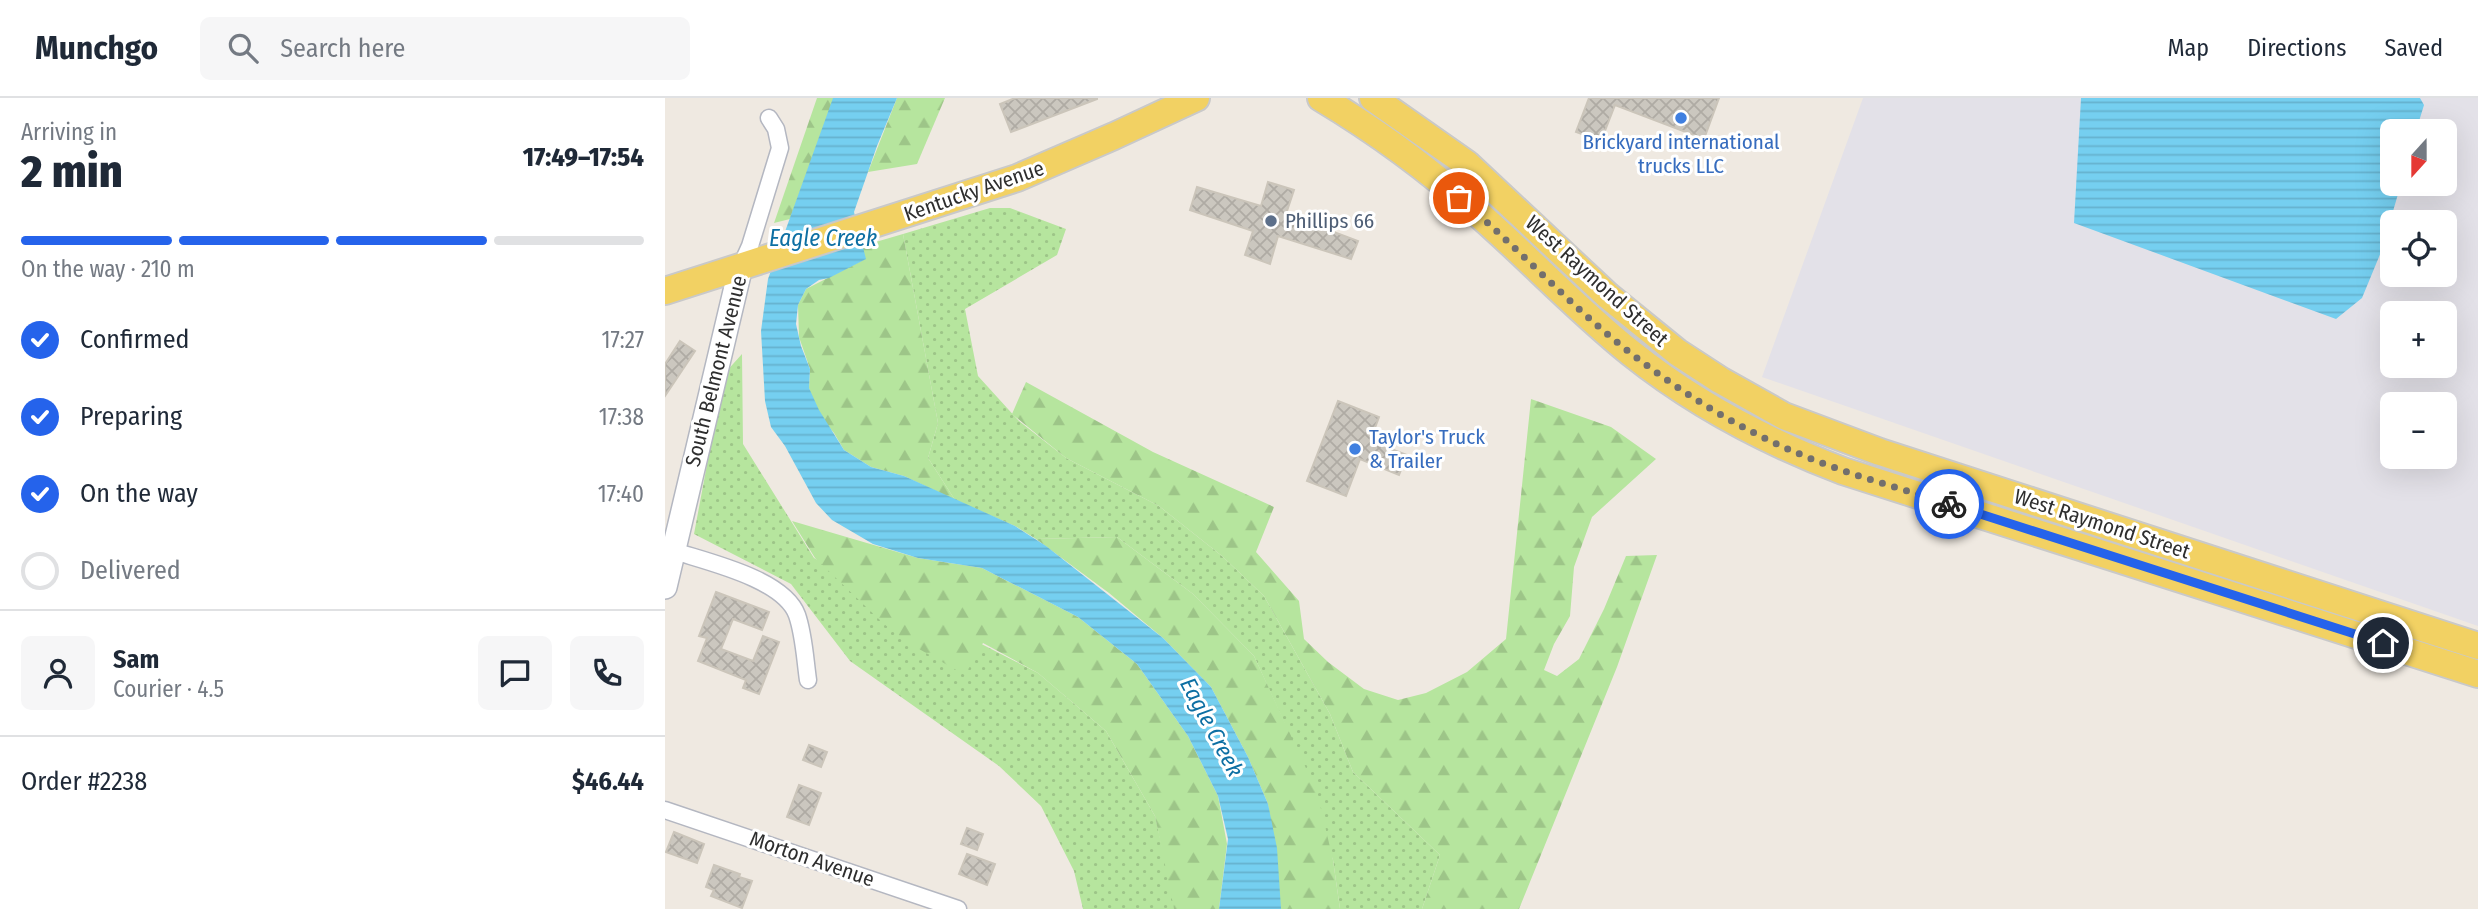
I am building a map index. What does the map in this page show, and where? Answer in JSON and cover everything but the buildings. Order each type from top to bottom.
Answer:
[{"type":"main road","name":"Kentucky Avenue","points":[[665,291],[900,217],[1028,173],[1196,98]]},
{"type":"main road","name":"West Raymond Street","points":[[1321,98],[1374,132],[1443,183],[1569,300],[1632,354],[1726,418],[1774,443],[1843,471],[2478,674]]},
{"type":"main road","name":"West Raymond Street","points":[[1373,98],[1467,164],[1635,320],[1720,380],[1784,416],[1880,452],[2478,646]]},
{"type":"main road","name":"South Belmont Avenue","points":[[665,587],[741,266]]},
{"type":"street","name":"South Belmont Avenue","points":[[741,266],[778,158],[780,140],[769,118]]},
{"type":"street","points":[[674,551],[753,578],[784,597],[797,614],[809,680]]},
{"type":"street","name":"Morton Avenue","points":[[665,810],[958,909]]},
{"type":"shaded area","points":[[1863,98],[2478,98],[2478,626],[1762,377]]},
{"type":"green space","points":[[817,98],[834,98],[790,219],[774,223]]},
{"type":"green space","points":[[897,98],[945,98],[917,164],[868,172]]},
{"type":"green space","points":[[990,208],[1010,208],[1066,229],[1057,255],[965,309],[978,376],[1019,421],[1066,458],[1159,506],[1222,556],[1264,596],[1330,714],[1353,772],[1440,855],[1422,909],[1340,909],[1333,860],[1284,722],[1254,656],[1193,594],[1117,537],[1036,539],[1015,526],[955,500],[928,458],[938,423],[903,234]]},
{"type":"green space","points":[[903,234],[938,423],[928,458],[955,500],[904,476],[871,467],[844,450],[815,410],[809,388],[810,369],[799,337],[798,305],[806,289],[865,259],[862,246]]},
{"type":"green space","points":[[742,354],[743,444],[814,558],[1038,673],[1106,731],[1155,816],[1176,909],[1083,909],[1074,871],[1041,806],[999,766],[850,661],[791,584],[694,534],[724,374]]},
{"type":"green space","points":[[1026,382],[1153,452],[1274,507],[1256,552],[1299,601],[1304,639],[1328,662],[1364,689],[1398,700],[1426,693],[1467,672],[1506,639],[1531,399],[1611,427],[1656,459],[1592,517],[1574,567],[1570,616],[1554,644],[1544,670],[1557,676],[1579,659],[1626,556],[1657,555],[1617,667],[1519,909],[1422,909],[1440,855],[1353,772],[1330,714],[1264,596],[1222,556],[1159,506],[1066,458],[1012,414]]},
{"type":"green space","points":[[792,521],[918,558],[982,568],[1078,617],[1137,664],[1188,736],[1218,796],[1227,844],[1219,909],[1174,909],[1155,816],[1106,731],[1038,673],[983,643],[965,675],[912,645],[884,624],[815,558]]},
{"type":"green space","points":[[1117,537],[1193,594],[1254,656],[1317,792],[1333,860],[1340,909],[1278,909],[1268,804],[1248,757],[1211,687],[1163,638],[1109,593],[1036,539]]},
{"type":"water","name":"Eagle Creek","points":[[833,98],[897,98],[854,212],[866,259],[829,278],[819,280],[806,289],[798,305],[796,324],[810,369],[809,388],[819,410],[844,450],[871,467],[904,476],[1015,526],[1046,546],[1163,638],[1211,687],[1248,757],[1268,804],[1277,848],[1281,909],[1219,909],[1228,839],[1218,796],[1188,736],[1137,664],[1078,617],[982,568],[918,558],[873,544],[832,520],[816,503],[785,446],[771,427],[765,401],[761,331],[768,279]]},
{"type":"water","points":[[2081,98],[2420,98],[2424,105],[2420,119],[2380,119],[2380,196],[2397,196],[2393,210],[2380,210],[2380,254],[2362,298],[2336,319],[2074,223]]},
{"type":"way so far","points":[[1459,198],[1632,354],[1726,418],[1803,456],[1949,504]]},
{"type":"place","name":"Brickyard international trucks LLC","points":[[1681,118]]},
{"type":"place","name":"Phillips 66","points":[[1271,221]]},
{"type":"place","name":"Taylor's Truck & Trailer","points":[[1355,449]]},
{"type":"route","points":[[1949,504],[2383,643]]}]
